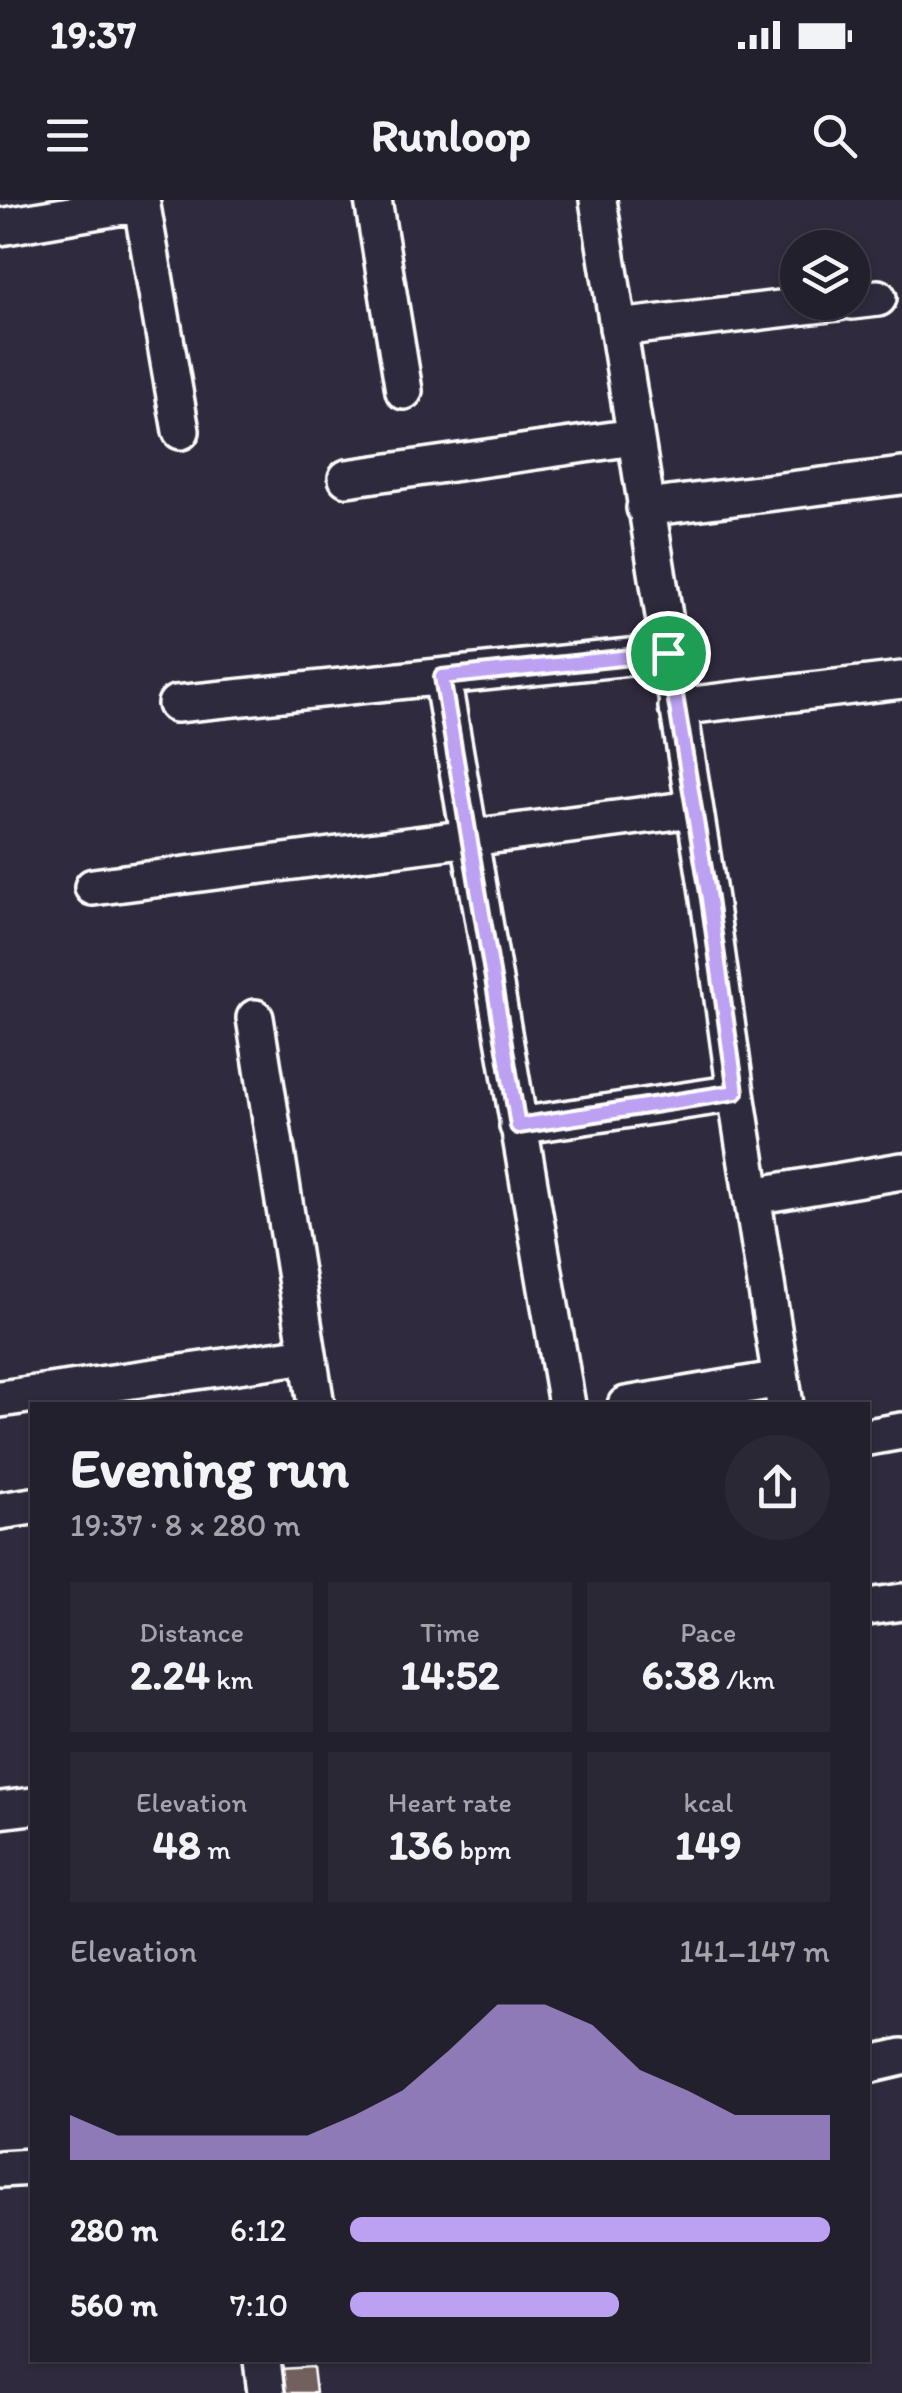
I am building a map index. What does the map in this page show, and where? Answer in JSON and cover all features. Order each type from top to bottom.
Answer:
[{"type":"street","points":[[373,200],[404,391]]},
{"type":"street","points":[[598,200],[783,1392],[662,1402]]},
{"type":"street","points":[[0,227],[141,202],[181,431]]},
{"type":"street","points":[[618,328],[780,309]]},
{"type":"street","points":[[347,478],[634,436]]},
{"type":"street","points":[[645,508],[902,476]]},
{"type":"street","points":[[176,704],[668,653]]},
{"type":"street","points":[[442,677],[566,1402]]},
{"type":"street","points":[[677,707],[902,680]]},
{"type":"street","points":[[93,886],[694,809]]},
{"type":"street","points":[[255,1018],[316,1402]]},
{"type":"street","points":[[518,1126],[736,1092]]},
{"type":"street","points":[[753,1196],[902,1171]]},
{"type":"street","points":[[0,1399],[308,1354]]},
{"type":"street","points":[[870,1437],[902,1431]]},
{"type":"street","points":[[0,1511],[30,1506]]},
{"type":"street","points":[[870,1607],[902,1602]]},
{"type":"street","points":[[0,1810],[30,1806]]},
{"type":"street","points":[[870,2065],[902,2057]]},
{"type":"street","points":[[0,2169],[30,2167]]},
{"type":"street","points":[[262,2362],[266,2393]]},
{"type":"building","points":[[313,2367],[316,2393],[282,2393],[280,2369]]},
{"type":"route","points":[[668,653],[736,1092],[518,1126],[442,677],[668,653]]}]
